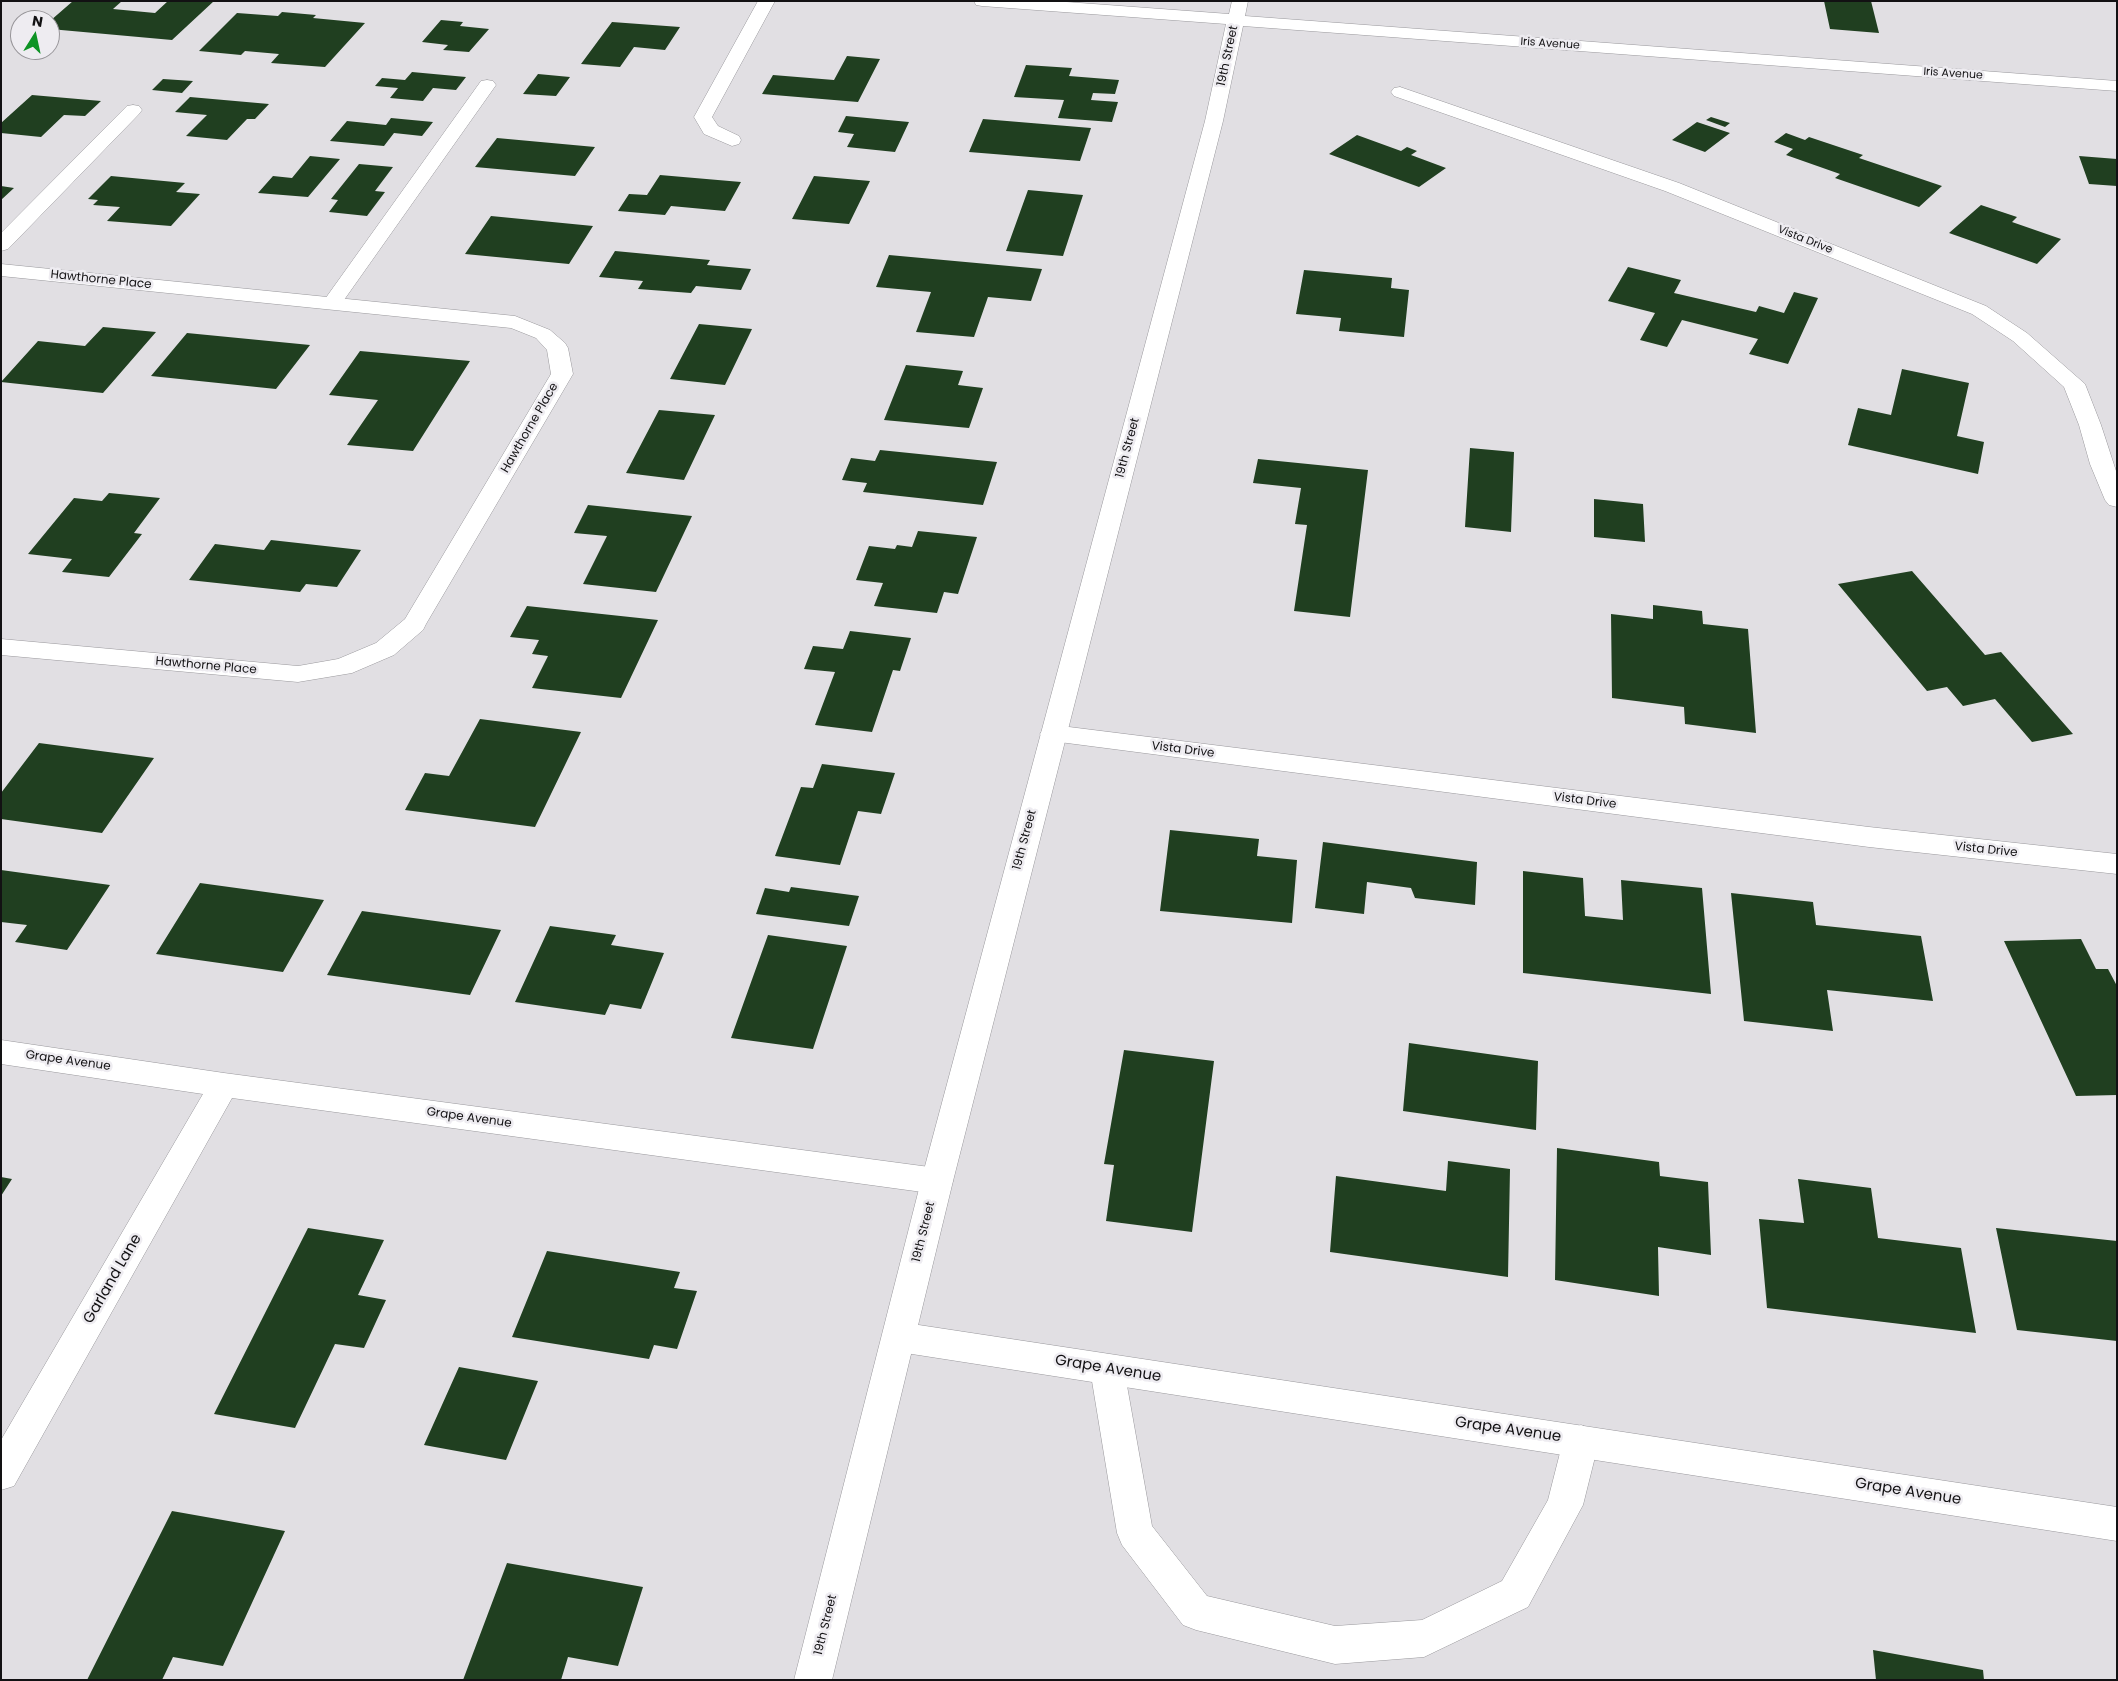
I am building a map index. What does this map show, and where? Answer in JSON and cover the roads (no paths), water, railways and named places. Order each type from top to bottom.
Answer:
[{"type":"street","points":[[732,140],[711,130],[702,117],[767,1]]},
{"type":"street","name":"Iris Avenue","points":[[982,1],[2117,86]]},
{"type":"street","name":"19th Street","points":[[812,1680],[937,1181],[1214,121],[1240,1]]},
{"type":"street","points":[[332,303],[487,85]]},
{"type":"street","name":"Vista Drive","points":[[1400,92],[1672,187],[1979,310],[2020,337],[2074,384],[2090,425],[2101,464],[2117,500]]},
{"type":"street","points":[[1,245],[133,110]]},
{"type":"street","name":"Hawthorne Place","points":[[1,270],[515,322],[543,334],[558,348],[562,374],[414,624],[385,649],[343,667],[298,674],[1,647]]},
{"type":"street","name":"Vista Drive","points":[[1053,734],[1908,842],[2117,864]]},
{"type":"street","name":"Grape Avenue","points":[[1,1052],[224,1085],[937,1181]]},
{"type":"street","name":"Garland Lane","points":[[1,1474],[224,1085]]},
{"type":"street","name":"Grape Avenue","points":[[899,1337],[2117,1524]]},
{"type":"street","points":[[1107,1368],[1135,1534],[1196,1612],[1335,1645],[1424,1638],[1515,1594],[1565,1505],[1581,1441]]}]
